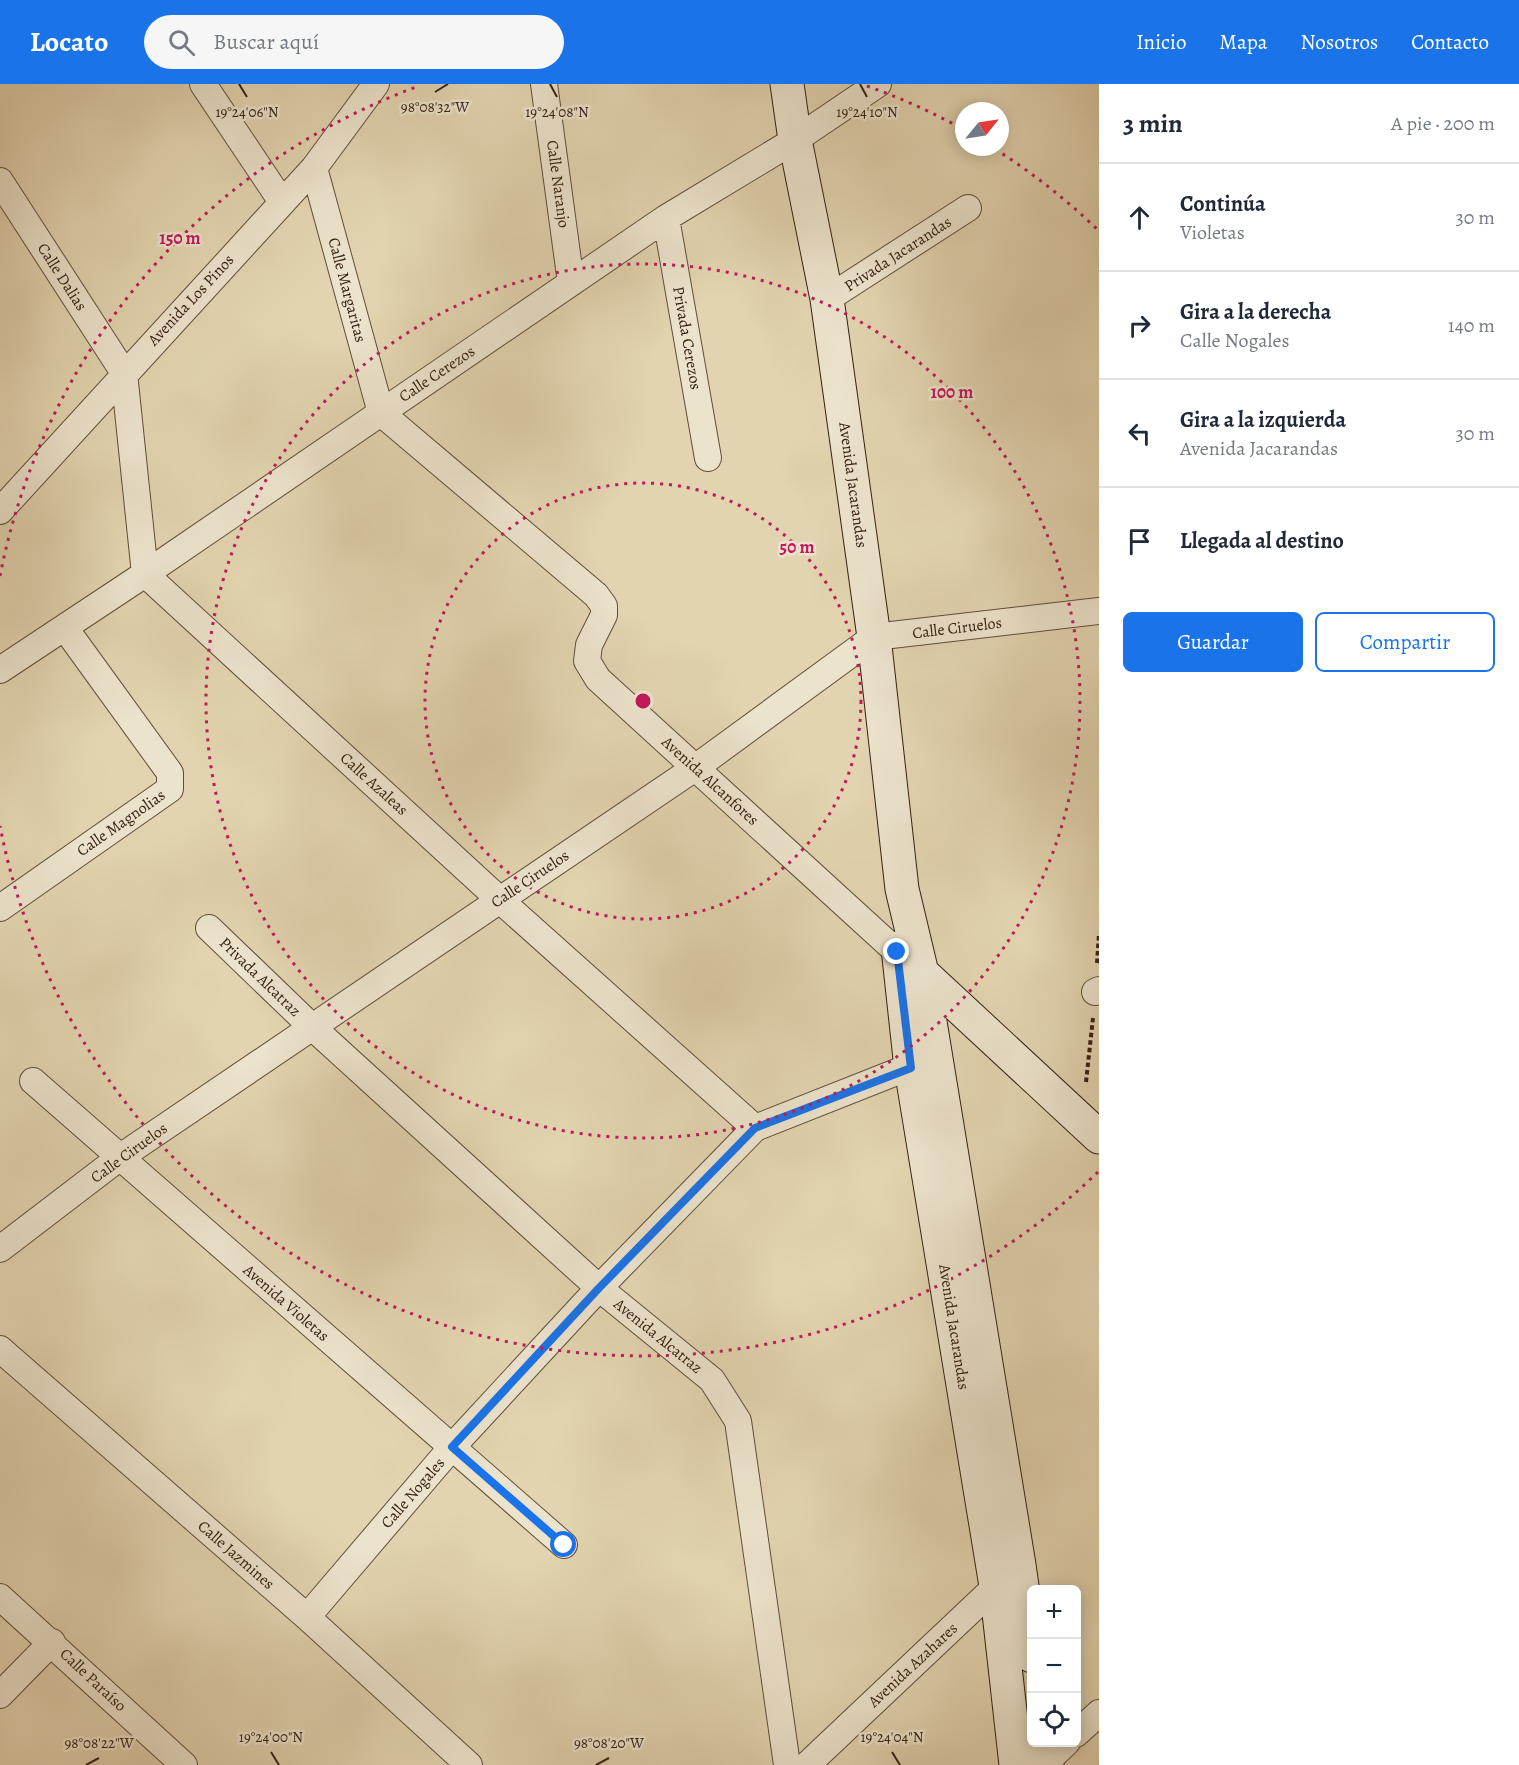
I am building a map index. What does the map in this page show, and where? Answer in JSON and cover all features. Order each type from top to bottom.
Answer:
[{"type":"street","points":[[203,84],[282,202]]},
{"type":"street","name":"Avenida Los Pinos","points":[[1,509],[314,168],[376,84]]},
{"type":"street","name":"Calle Naranjo","points":[[544,84],[571,283]]},
{"type":"street","name":"Avenida Jacarandas","points":[[787,84],[795,140],[827,299],[874,637],[902,889],[922,973],[923,1062]]},
{"type":"street","name":"Calle Cerezos","points":[[0,670],[666,218],[795,140],[878,84]]},
{"type":"street","name":"Calle Margaritas","points":[[314,168],[381,413]]},
{"type":"street","name":"Calle Dalias","points":[[0,181],[124,373]]},
{"type":"street","name":"Privada Jacarandas","points":[[827,299],[968,208]]},
{"type":"street","name":"Privada Cerezos","points":[[666,218],[708,458]]},
{"type":"street","points":[[124,373],[144,574]]},
{"type":"street","name":"Avenida Alcanfores","points":[[381,413],[596,595],[604,606],[604,615],[589,645],[587,661],[598,679],[1091,1129]]},
{"type":"street","name":"Calle Azaleas","points":[[144,574],[500,900],[755,1128]]},
{"type":"street","name":"Calle Ciruelos","points":[[0,1249],[119,1158],[695,768],[874,637],[1099,611]]},
{"type":"street","name":"Calle Magnolias","points":[[0,908],[170,789],[170,773],[64,627]]},
{"type":"street","name":"Avenida Jacarandas","points":[[902,889],[897,952],[923,1062],[1007,1576],[1044,1757]]},
{"type":"street","name":"Privada Alcatraz","points":[[209,928],[311,1026]]},
{"type":"street","name":"Avenida Alcatraz","points":[[311,1026],[599,1288],[712,1380],[738,1421],[788,1765]]},
{"type":"street","name":"Calle Nogales","points":[[307,1617],[452,1447],[599,1288],[755,1128],[923,1062]]},
{"type":"street","name":"Avenida Violetas","points":[[33,1082],[564,1545]]},
{"type":"street","name":"Calle Jazmines","points":[[0,1349],[307,1617],[469,1765]]},
{"type":"street","name":"Avenida Jacarandas","points":[[1007,1576],[1027,1640]]},
{"type":"street","name":"Avenida Azahares","points":[[807,1765],[1007,1576]]},
{"type":"street","name":"Calle Paraíso","points":[[0,1597],[184,1765]]},
{"type":"street","points":[[0,1695],[51,1642]]},
{"type":"street","points":[[1081,1730],[1099,1713]]},
{"type":"path","points":[[1091,1129],[1099,933]]},
{"type":"route","points":[[564,1545],[452,1447],[599,1288],[755,1128],[911,1068],[897,952]]}]
